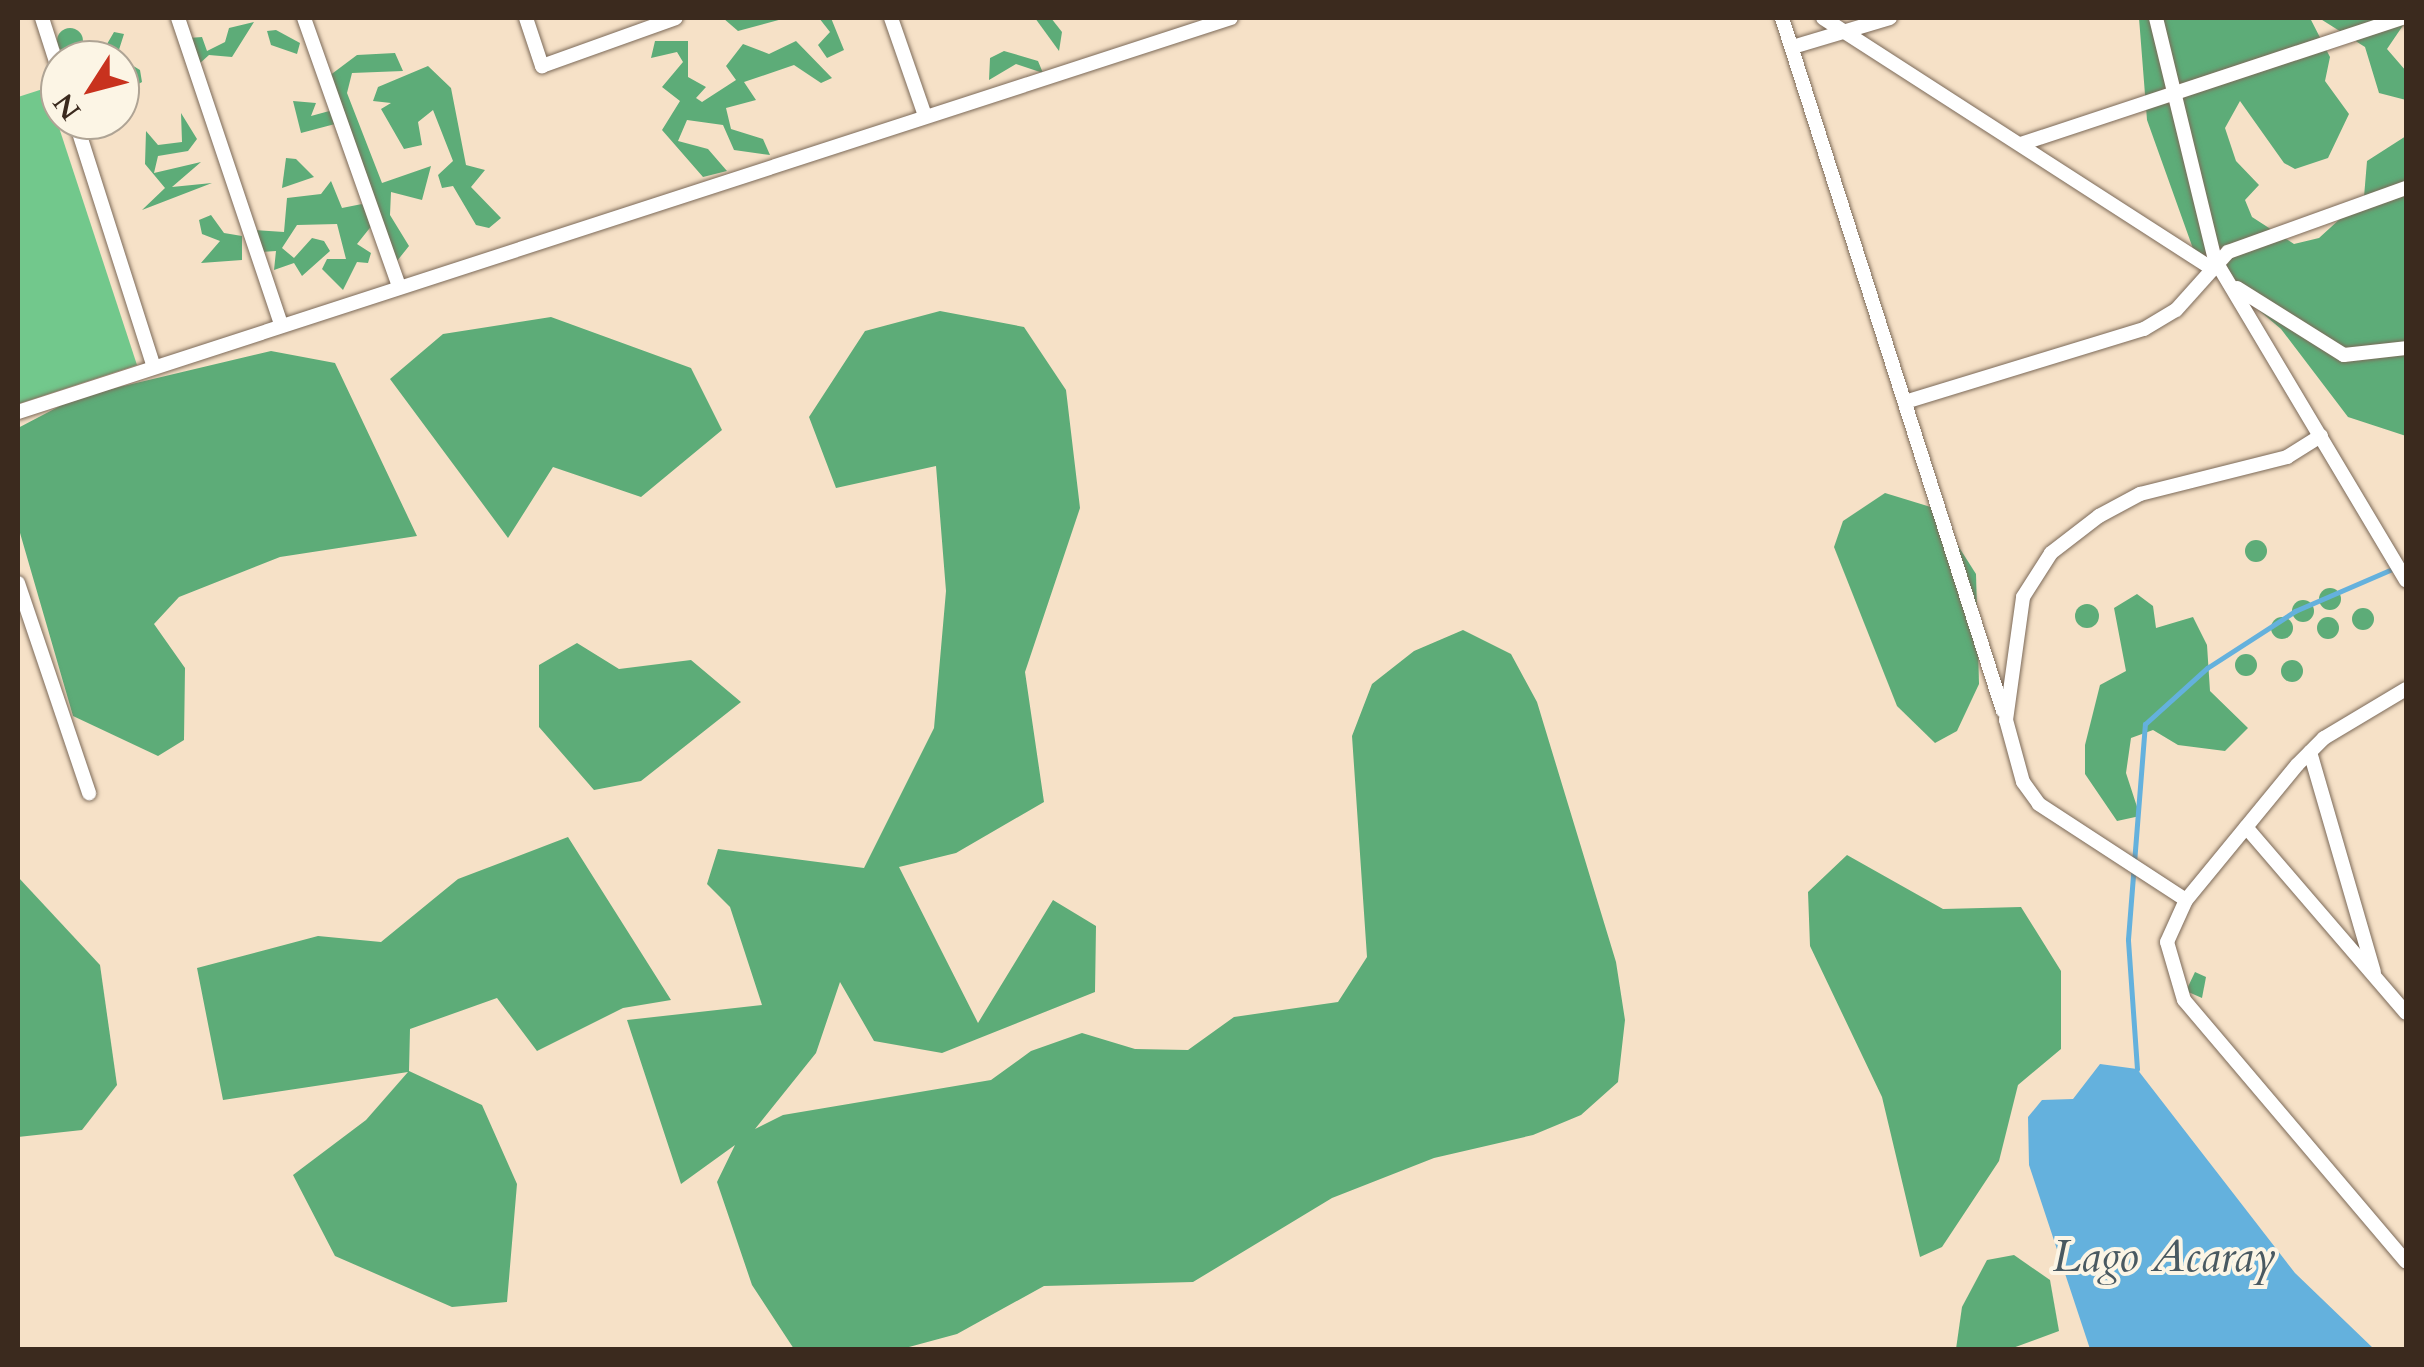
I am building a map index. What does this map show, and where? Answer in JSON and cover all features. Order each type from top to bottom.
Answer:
[{"type":"street","points":[[178,18],[282,324]]},
{"type":"street","points":[[304,18],[398,288]]},
{"type":"street","points":[[526,18],[542,66],[676,18]]},
{"type":"street","points":[[891,18],[924,114]]},
{"type":"street","points":[[18,412],[924,114],[1232,18]]},
{"type":"street","points":[[1782,18],[1796,46],[1904,402],[2032,798],[2132,858],[2186,900]]},
{"type":"street","points":[[1824,18],[2213,264],[2232,284],[2406,580]]},
{"type":"street","points":[[1796,46],[1890,18]]},
{"type":"street","points":[[2156,18],[2213,264]]},
{"type":"street","points":[[2020,144],[2402,18]]},
{"type":"street","points":[[81,140],[154,367]]},
{"type":"street","points":[[1904,402],[2160,322],[2213,264],[2406,188]]},
{"type":"street","points":[[2232,284],[2344,355],[2406,348]]},
{"type":"street","points":[[2006,720],[2023,597],[2051,553],[2140,494],[2287,457],[2321,436]]},
{"type":"street","points":[[18,583],[89,793]]},
{"type":"street","points":[[2406,689],[2310,752],[2186,900],[2168,942],[2184,1000],[2406,1262]]},
{"type":"street","points":[[2310,752],[2376,977]]},
{"type":"street","points":[[2246,827],[2406,1013]]},
{"type":"green space","points":[[723,18],[786,18],[738,31]]},
{"type":"green space","points":[[819,18],[831,18],[844,50],[827,58],[818,45],[830,32]]},
{"type":"green space","points":[[1035,18],[1051,18],[1062,32],[1059,51]]},
{"type":"green space","points":[[2139,18],[2310,18],[2330,57],[2325,81],[2349,114],[2328,158],[2295,169],[2284,163],[2240,101],[2225,128],[2236,161],[2259,185],[2245,200],[2252,217],[2294,244],[2319,238],[2364,197],[2367,161],[2406,136],[2406,436],[2348,417],[2281,329],[2196,257],[2147,120]]},
{"type":"green space","points":[[2319,18],[2406,21],[2387,49],[2406,71],[2406,100],[2379,93],[2365,47]]},
{"type":"green space","points":[[254,22],[232,57],[209,55],[199,64],[189,38],[202,37],[207,51],[225,42],[229,28]]},
{"type":"green space","points":[[70,28],[83,40],[57,40],[61,32]]},
{"type":"green space","points":[[276,30],[300,43],[297,54],[271,45],[267,31]]},
{"type":"green space","points":[[114,32],[124,34],[122,40],[109,40]]},
{"type":"green space","points":[[655,41],[688,41],[688,77],[706,87],[696,98],[702,102],[736,80],[726,66],[743,44],[769,54],[796,41],[832,78],[821,83],[794,65],[744,82],[756,100],[726,108],[731,129],[763,139],[770,155],[734,150],[723,125],[687,120],[678,141],[708,149],[727,171],[703,177],[662,130],[680,101],[662,87],[683,62],[677,52],[651,58]]},
{"type":"green space","points":[[1004,51],[1038,61],[1043,73],[1016,64],[989,80],[990,58]]},
{"type":"green space","points":[[395,53],[403,71],[352,73],[347,93],[382,183],[431,166],[422,200],[391,192],[390,215],[409,246],[397,261],[329,76],[357,55]]},
{"type":"green space","points":[[428,66],[451,88],[466,165],[485,170],[471,187],[501,218],[489,228],[476,225],[453,186],[442,188],[438,175],[453,161],[433,110],[418,122],[422,145],[404,149],[381,109],[391,103],[373,101],[378,87]]},
{"type":"green space","points":[[40,90],[40,140],[63,140],[137,365],[18,404],[18,97]]},
{"type":"green space","points":[[293,101],[316,103],[311,116],[333,110],[335,124],[301,133]]},
{"type":"green space","points":[[181,113],[197,139],[188,151],[158,156],[154,173],[201,162],[172,187],[212,183],[142,210],[165,188],[145,164],[146,131],[158,145],[182,142]]},
{"type":"green space","points":[[286,158],[296,159],[314,177],[282,188]]},
{"type":"green space","points":[[331,181],[342,208],[362,204],[373,224],[357,244],[371,253],[368,263],[357,262],[343,290],[322,269],[327,259],[346,259],[337,224],[297,225],[282,248],[294,258],[312,238],[324,241],[330,251],[302,276],[294,263],[274,270],[276,251],[261,252],[254,230],[284,232],[287,198],[321,194]]},
{"type":"green space","points":[[211,215],[224,233],[242,236],[242,260],[201,263],[220,241],[202,234],[199,220]]},
{"type":"green space","points":[[940,311],[1024,327],[1066,390],[1080,508],[1025,672],[1044,802],[956,853],[899,867],[978,1023],[1053,900],[1096,926],[1095,992],[942,1053],[874,1041],[840,982],[816,1053],[755,1129],[783,1115],[991,1080],[1031,1051],[1082,1033],[1135,1049],[1188,1050],[1234,1017],[1338,1002],[1367,957],[1352,736],[1372,684],[1414,651],[1463,630],[1511,654],[1537,702],[1616,962],[1625,1020],[1618,1082],[1581,1115],[1533,1135],[1434,1158],[1332,1198],[1193,1282],[1044,1286],[957,1334],[909,1347],[794,1349],[752,1285],[717,1182],[735,1145],[681,1184],[627,1020],[762,1005],[730,907],[707,884],[718,849],[864,868],[934,728],[946,591],[936,466],[836,488],[809,417],[865,331]]},
{"type":"green space","points":[[551,317],[691,368],[722,430],[641,497],[553,467],[508,538],[390,379],[443,334]]},
{"type":"green space","points":[[271,351],[335,363],[417,536],[280,557],[179,597],[154,624],[185,668],[184,740],[158,756],[73,716],[18,526],[18,428],[77,397]]},
{"type":"green space","points":[[1885,493],[1934,508],[1976,574],[1979,684],[1957,731],[1935,743],[1897,706],[1834,547],[1843,521]]},
{"type":"green space","points":[[2256,540],[2264,543],[2264,559],[2256,562],[2248,559],[2245,551],[2248,543]]},
{"type":"green space","points":[[2330,588],[2338,591],[2338,607],[2330,610],[2322,607],[2319,599],[2322,591]]},
{"type":"green space","points":[[2137,594],[2153,606],[2156,628],[2193,617],[2207,645],[2210,691],[2248,728],[2225,751],[2178,745],[2153,730],[2131,738],[2126,773],[2140,816],[2117,821],[2085,774],[2085,745],[2100,685],[2126,671],[2114,608]]},
{"type":"green space","points":[[2303,600],[2311,603],[2311,619],[2303,622],[2295,619],[2292,611],[2295,603]]},
{"type":"green space","points":[[2087,604],[2096,607],[2096,625],[2087,628],[2078,625],[2075,616],[2078,607]]},
{"type":"green space","points":[[2363,608],[2371,611],[2371,627],[2363,630],[2355,627],[2352,619],[2355,611]]},
{"type":"green space","points":[[2282,617],[2290,620],[2290,636],[2282,639],[2274,636],[2271,628],[2274,620]]},
{"type":"green space","points":[[2328,617],[2336,620],[2336,636],[2328,639],[2320,636],[2317,628],[2320,620]]},
{"type":"green space","points":[[577,643],[619,669],[691,660],[741,702],[641,781],[594,790],[539,727],[539,665]]},
{"type":"green space","points":[[2246,654],[2254,657],[2254,673],[2246,676],[2238,673],[2235,665],[2238,657]]},
{"type":"green space","points":[[2292,660],[2300,663],[2300,679],[2292,682],[2284,679],[2281,671],[2284,663]]},
{"type":"green space","points":[[568,837],[671,1000],[623,1008],[537,1051],[497,998],[410,1029],[409,1071],[482,1105],[517,1184],[507,1302],[452,1307],[335,1256],[293,1175],[366,1120],[408,1072],[223,1100],[197,968],[318,936],[381,942],[458,879]]},
{"type":"green space","points":[[1847,855],[1943,909],[2021,907],[2061,971],[2061,1049],[2018,1085],[1999,1161],[1942,1247],[1920,1257],[1882,1097],[1810,946],[1808,892]]},
{"type":"green space","points":[[18,877],[100,965],[117,1085],[82,1130],[18,1137]]},
{"type":"green space","points":[[2195,972],[2206,977],[2202,998],[2186,991]]},
{"type":"green space","points":[[2014,1255],[2050,1280],[2059,1331],[2010,1349],[1956,1349],[1962,1307],[1987,1260]]},
{"type":"water","name":"Lago Acaray","points":[[2100,1064],[2137,1069],[2295,1273],[2374,1349],[2090,1349],[2029,1165],[2028,1117],[2042,1100],[2073,1099]]},
{"type":"waterway","points":[[2137,1069],[2128,939],[2145,724],[2207,668],[2295,611],[2406,563]]}]
